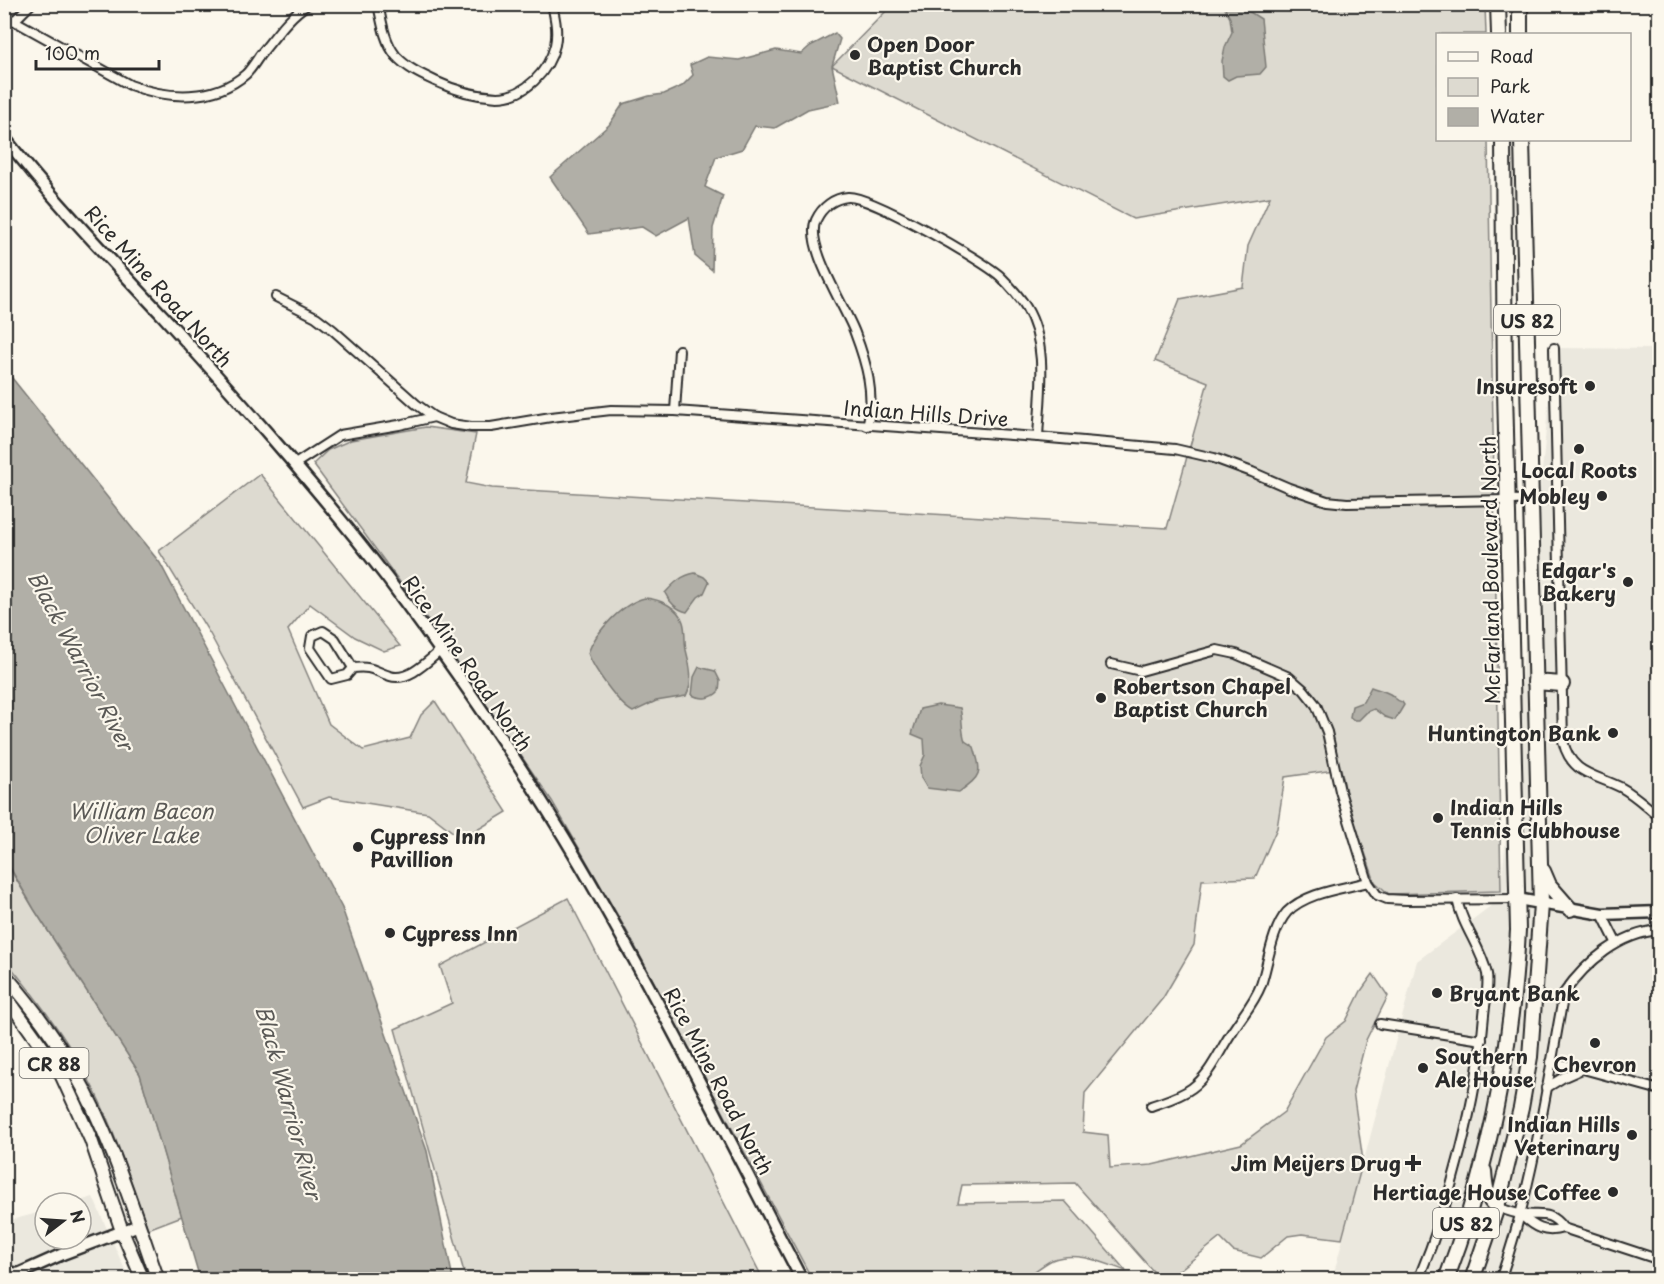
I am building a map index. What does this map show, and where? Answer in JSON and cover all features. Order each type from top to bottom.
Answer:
[{"type":"highway","points":[[1498,4],[1499,33]]},
{"type":"highway","points":[[1520,4],[1520,33]]},
{"type":"highway","name":"McFarland Boulevard North","points":[[1446,1280],[1483,1166],[1500,1093],[1511,1020],[1518,930],[1508,500],[1503,141]]},
{"type":"highway","name":"US 82","points":[[1473,1280],[1497,1207],[1515,1138],[1530,1057],[1541,904],[1522,141]]},
{"type":"highway","points":[[1536,682],[1562,684]]},
{"type":"highway","points":[[1539,864],[1549,885],[1570,909]]},
{"type":"highway","points":[[1483,1166],[1488,1197],[1497,1207]]},
{"type":"main road","name":"Rice Mine Road North","points":[[4,137],[70,215],[295,464],[386,577],[440,651],[510,752],[580,863],[639,968],[802,1280]]},
{"type":"main road","points":[[1517,899],[1602,914],[1659,912]]},
{"type":"main road","points":[[4,974],[48,1029],[75,1072],[98,1119],[158,1280]]},
{"type":"main road","name":"CR 88","points":[[4,994],[60,1072],[91,1140],[122,1231],[143,1280]]},
{"type":"main road","points":[[4,1277],[12,1273],[17,1277],[74,1249],[139,1225]]},
{"type":"street","points":[[14,21],[31,4]]},
{"type":"street","points":[[4,15],[130,85],[168,96],[189,96],[209,92],[246,74],[284,26],[308,4]]},
{"type":"street","points":[[378,4],[386,38],[396,56],[411,70],[458,91],[498,97],[518,92],[535,81],[548,65],[555,45],[557,25],[552,4]]},
{"type":"street","points":[[867,426],[870,417],[867,369],[855,332],[817,250],[813,230],[816,220],[828,203],[848,197],[868,201],[967,252],[999,276],[1026,306],[1034,325],[1041,354],[1038,437]]},
{"type":"street","points":[[276,297],[333,330],[416,404],[434,417]]},
{"type":"street","points":[[1554,348],[1563,741],[1573,763],[1582,772],[1623,789],[1659,817]]},
{"type":"street","points":[[675,411],[679,350]]},
{"type":"street","name":"Indian Hills Drive","points":[[434,417],[461,426],[491,427],[611,410],[675,411],[1038,437],[1175,449],[1214,458],[1327,501],[1368,504],[1558,499]]},
{"type":"street","points":[[295,464],[340,435],[434,417]]},
{"type":"street","points":[[353,668],[335,639],[323,631],[312,636],[310,648],[331,679],[346,675],[353,668],[368,666],[393,678],[408,675],[440,651]]},
{"type":"street","points":[[1111,664],[1141,671],[1207,651],[1227,651],[1263,665],[1297,683],[1316,705],[1327,732],[1340,791],[1368,882],[1377,895],[1387,899],[1517,899]]},
{"type":"street","points":[[1151,1106],[1186,1092],[1202,1080],[1208,1072],[1260,988],[1277,931],[1287,913],[1312,896],[1368,882]]},
{"type":"street","points":[[1418,1280],[1450,1190],[1470,1105],[1482,1040],[1487,977],[1457,898]]},
{"type":"street","points":[[1602,914],[1616,942]]},
{"type":"street","points":[[1500,1280],[1521,1215],[1534,1158],[1564,993],[1576,976],[1616,942],[1659,930]]},
{"type":"street","points":[[1380,1024],[1482,1040]]},
{"type":"street","points":[[1551,1062],[1659,1090]]},
{"type":"street","points":[[1546,1088],[1583,1069]]},
{"type":"street","points":[[1497,1207],[1521,1215],[1533,1225],[1553,1232],[1563,1228]]},
{"type":"street","points":[[1521,1215],[1537,1213],[1556,1219],[1563,1228],[1659,1260]]},
{"type":"shaded area","points":[[1554,348],[1659,349],[1659,1279],[1332,1280],[1417,961],[1500,899]]},
{"type":"shaded area","points":[[93,1197],[129,1279],[5,1279],[4,1222],[33,1214],[33,1251],[93,1251]]},
{"type":"green space","points":[[892,5],[1485,5],[1486,33],[1436,33],[1436,141],[1488,141],[1501,891],[1389,894],[1375,882],[1348,803],[1341,769],[1285,777],[1277,828],[1255,878],[1202,880],[1194,945],[1163,998],[1085,1093],[1083,1132],[1108,1135],[1110,1168],[1152,1165],[1241,1144],[1284,1112],[1326,1037],[1346,1021],[1361,991],[1373,974],[1388,996],[1366,1040],[1353,1091],[1363,1161],[1342,1239],[1302,1234],[1288,1236],[1261,1258],[1233,1251],[1220,1238],[1168,1279],[1160,1279],[1075,1183],[962,1185],[958,1203],[1065,1201],[1126,1271],[1109,1264],[1071,1256],[1052,1260],[1024,1279],[812,1279],[629,935],[552,801],[433,627],[313,464],[328,450],[351,440],[426,427],[476,434],[466,483],[492,488],[1167,528],[1208,382],[1155,361],[1180,299],[1243,287],[1248,246],[1270,197],[1133,219],[832,66]]},
{"type":"green space","points":[[260,474],[400,646],[384,651],[355,637],[310,604],[288,630],[329,724],[363,750],[410,738],[421,715],[435,701],[507,812],[462,839],[428,813],[329,797],[303,807],[210,634],[159,551]]},
{"type":"green space","points":[[4,859],[140,1074],[182,1216],[148,1229],[113,1132],[90,1081],[56,1027],[5,960]]},
{"type":"green space","points":[[568,898],[763,1279],[466,1279],[395,1029],[452,1003],[440,966]]},
{"type":"water","points":[[1223,5],[1239,5],[1261,19],[1266,67],[1260,74],[1236,76],[1228,80],[1223,76],[1222,61],[1232,32],[1230,18]]},
{"type":"water","points":[[835,33],[840,39],[832,66],[840,102],[808,109],[775,128],[755,126],[742,149],[716,157],[705,187],[723,196],[713,228],[712,270],[695,256],[689,218],[656,236],[642,227],[589,234],[550,177],[609,125],[623,104],[664,94],[682,86],[693,75],[690,65],[707,57],[739,60],[776,50],[801,54],[810,46]]},
{"type":"water","name":"William Bacon Oliver Lake","points":[[4,368],[160,563],[342,908],[427,1151],[453,1279],[200,1279],[140,1074],[34,909],[5,859]]},
{"type":"water","points":[[695,573],[709,582],[704,593],[698,597],[687,612],[674,605],[665,593],[678,580]]},
{"type":"water","points":[[645,598],[668,605],[681,617],[691,679],[686,696],[656,701],[633,712],[607,686],[588,653],[597,636],[611,619],[628,605]]},
{"type":"water","points":[[699,667],[715,671],[720,681],[719,691],[713,696],[703,698],[692,695],[694,677]]},
{"type":"water","points":[[1371,687],[1390,694],[1402,702],[1404,705],[1395,720],[1385,717],[1374,709],[1359,720],[1350,717],[1352,706],[1363,702]]},
{"type":"water","points":[[938,705],[960,708],[965,741],[974,747],[977,756],[979,769],[976,777],[959,792],[927,788],[921,778],[920,766],[925,755],[924,739],[912,734],[920,709]]},
{"type":"place","name":"Open Door Baptist Church","points":[[855,55]]},
{"type":"place","name":"Insuresoft","points":[[1590,386]]},
{"type":"place","name":"Local Roots","points":[[1579,449]]},
{"type":"place","name":"Mobley","points":[[1602,496]]},
{"type":"place","name":"Edgar's Bakery","points":[[1628,582]]},
{"type":"place","name":"Robertson Chapel Baptist Church","points":[[1101,698]]},
{"type":"place","name":"Huntington Bank","points":[[1613,733]]},
{"type":"place","name":"Indian Hills Tennis Clubhouse","points":[[1438,818]]},
{"type":"place","name":"Cypress Inn Pavillion","points":[[358,847]]},
{"type":"place","name":"Cypress Inn","points":[[390,933]]},
{"type":"place","name":"Bryant Bank","points":[[1437,993]]},
{"type":"place","name":"Chevron","points":[[1595,1043]]},
{"type":"place","name":"Southern Ale House","points":[[1423,1068]]},
{"type":"place","name":"Indian Hills Veterinary","points":[[1632,1135]]},
{"type":"place","name":"Jim Meijers Drug","points":[[1413,1163]]},
{"type":"place","name":"Hertiage House Coffee","points":[[1613,1192]]},
{"type":"water label","name":"Black Warrior River","points":[[82,660]]},
{"type":"water label","name":"Black Warrior River","points":[[290,1102]]}]
